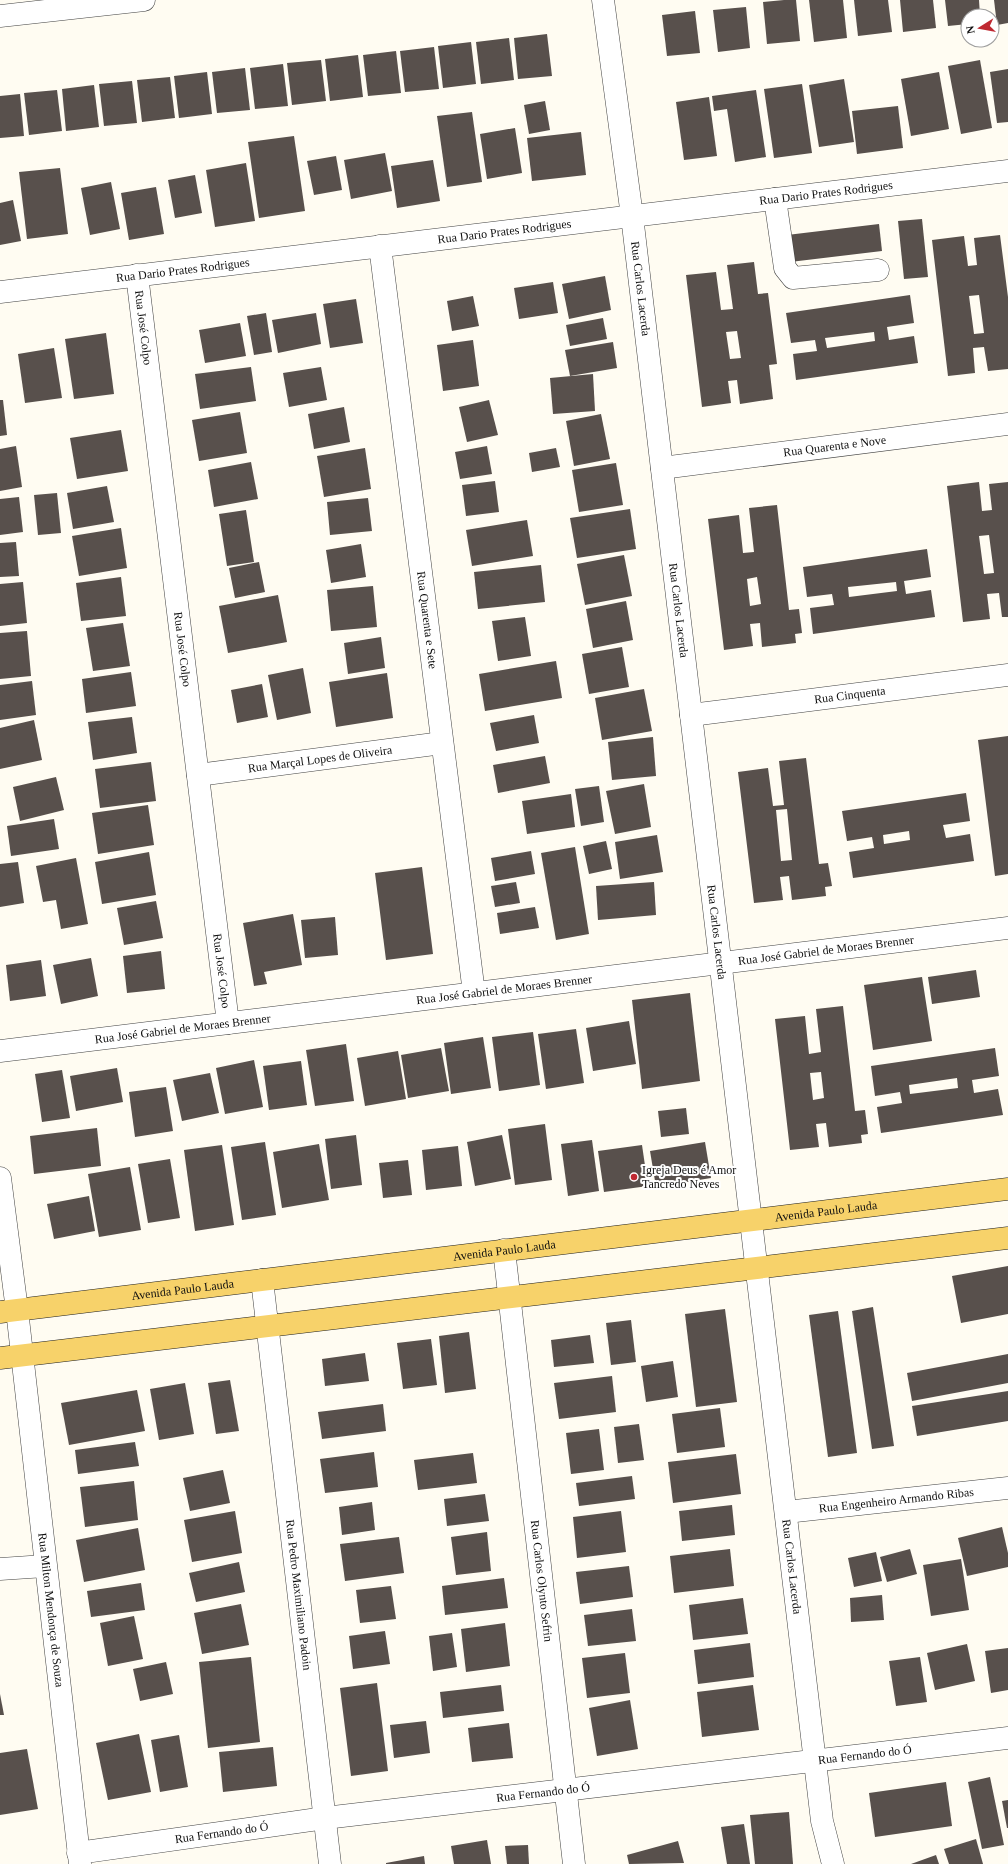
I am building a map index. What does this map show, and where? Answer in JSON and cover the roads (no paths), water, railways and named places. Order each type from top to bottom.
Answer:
[{"type":"main road","name":"Avenida Paulo Lauda","points":[[8,1311],[1008,1189]]},
{"type":"main road","points":[[0,1358],[1008,1238]]},
{"type":"street","points":[[0,16],[144,0]]},
{"type":"street","name":"Rua Carlos Lacerda","points":[[603,0],[632,216],[822,1821],[833,1864]]},
{"type":"street","name":"Rua Dario Prates Rodrigues","points":[[0,292],[1008,171]]},
{"type":"street","points":[[775,199],[785,268],[793,278],[878,270]]},
{"type":"street","name":"Rua Quarenta e Sete","points":[[380,246],[474,993]]},
{"type":"street","name":"Rua José Colpo","points":[[137,275],[228,1023]]},
{"type":"street","name":"Rua Quarenta e Nove","points":[[662,468],[1008,424]]},
{"type":"street","name":"Rua Cinquenta","points":[[691,715],[1008,675]]},
{"type":"street","name":"Rua Marçal Lopes de Oliveira","points":[[198,775],[442,743]]},
{"type":"street","name":"Rua José Gabriel de Moraes Brenner","points":[[0,1051],[1008,928]]},
{"type":"street","points":[[0,1178],[8,1311]]},
{"type":"street","name":"Rua Carlos Olynto Sefrin","points":[[504,1250],[574,1864]]},
{"type":"street","name":"Rua Pedro Maximiliano Padoin","points":[[262,1280],[330,1864]]},
{"type":"street","name":"Rua Milton Mendonça de Souza","points":[[8,1311],[22,1356],[79,1858]]},
{"type":"street","name":"Rua Engenheiro Armando Ribas","points":[[786,1512],[1008,1488]]},
{"type":"street","points":[[0,1569],[45,1566]]},
{"type":"street","name":"Rua Fernando do Ó","points":[[79,1858],[325,1818],[1008,1738]]},
{"type":"place","name":"Igreja Deus é Amor Tancredo Neves","points":[[634,1177]]}]
